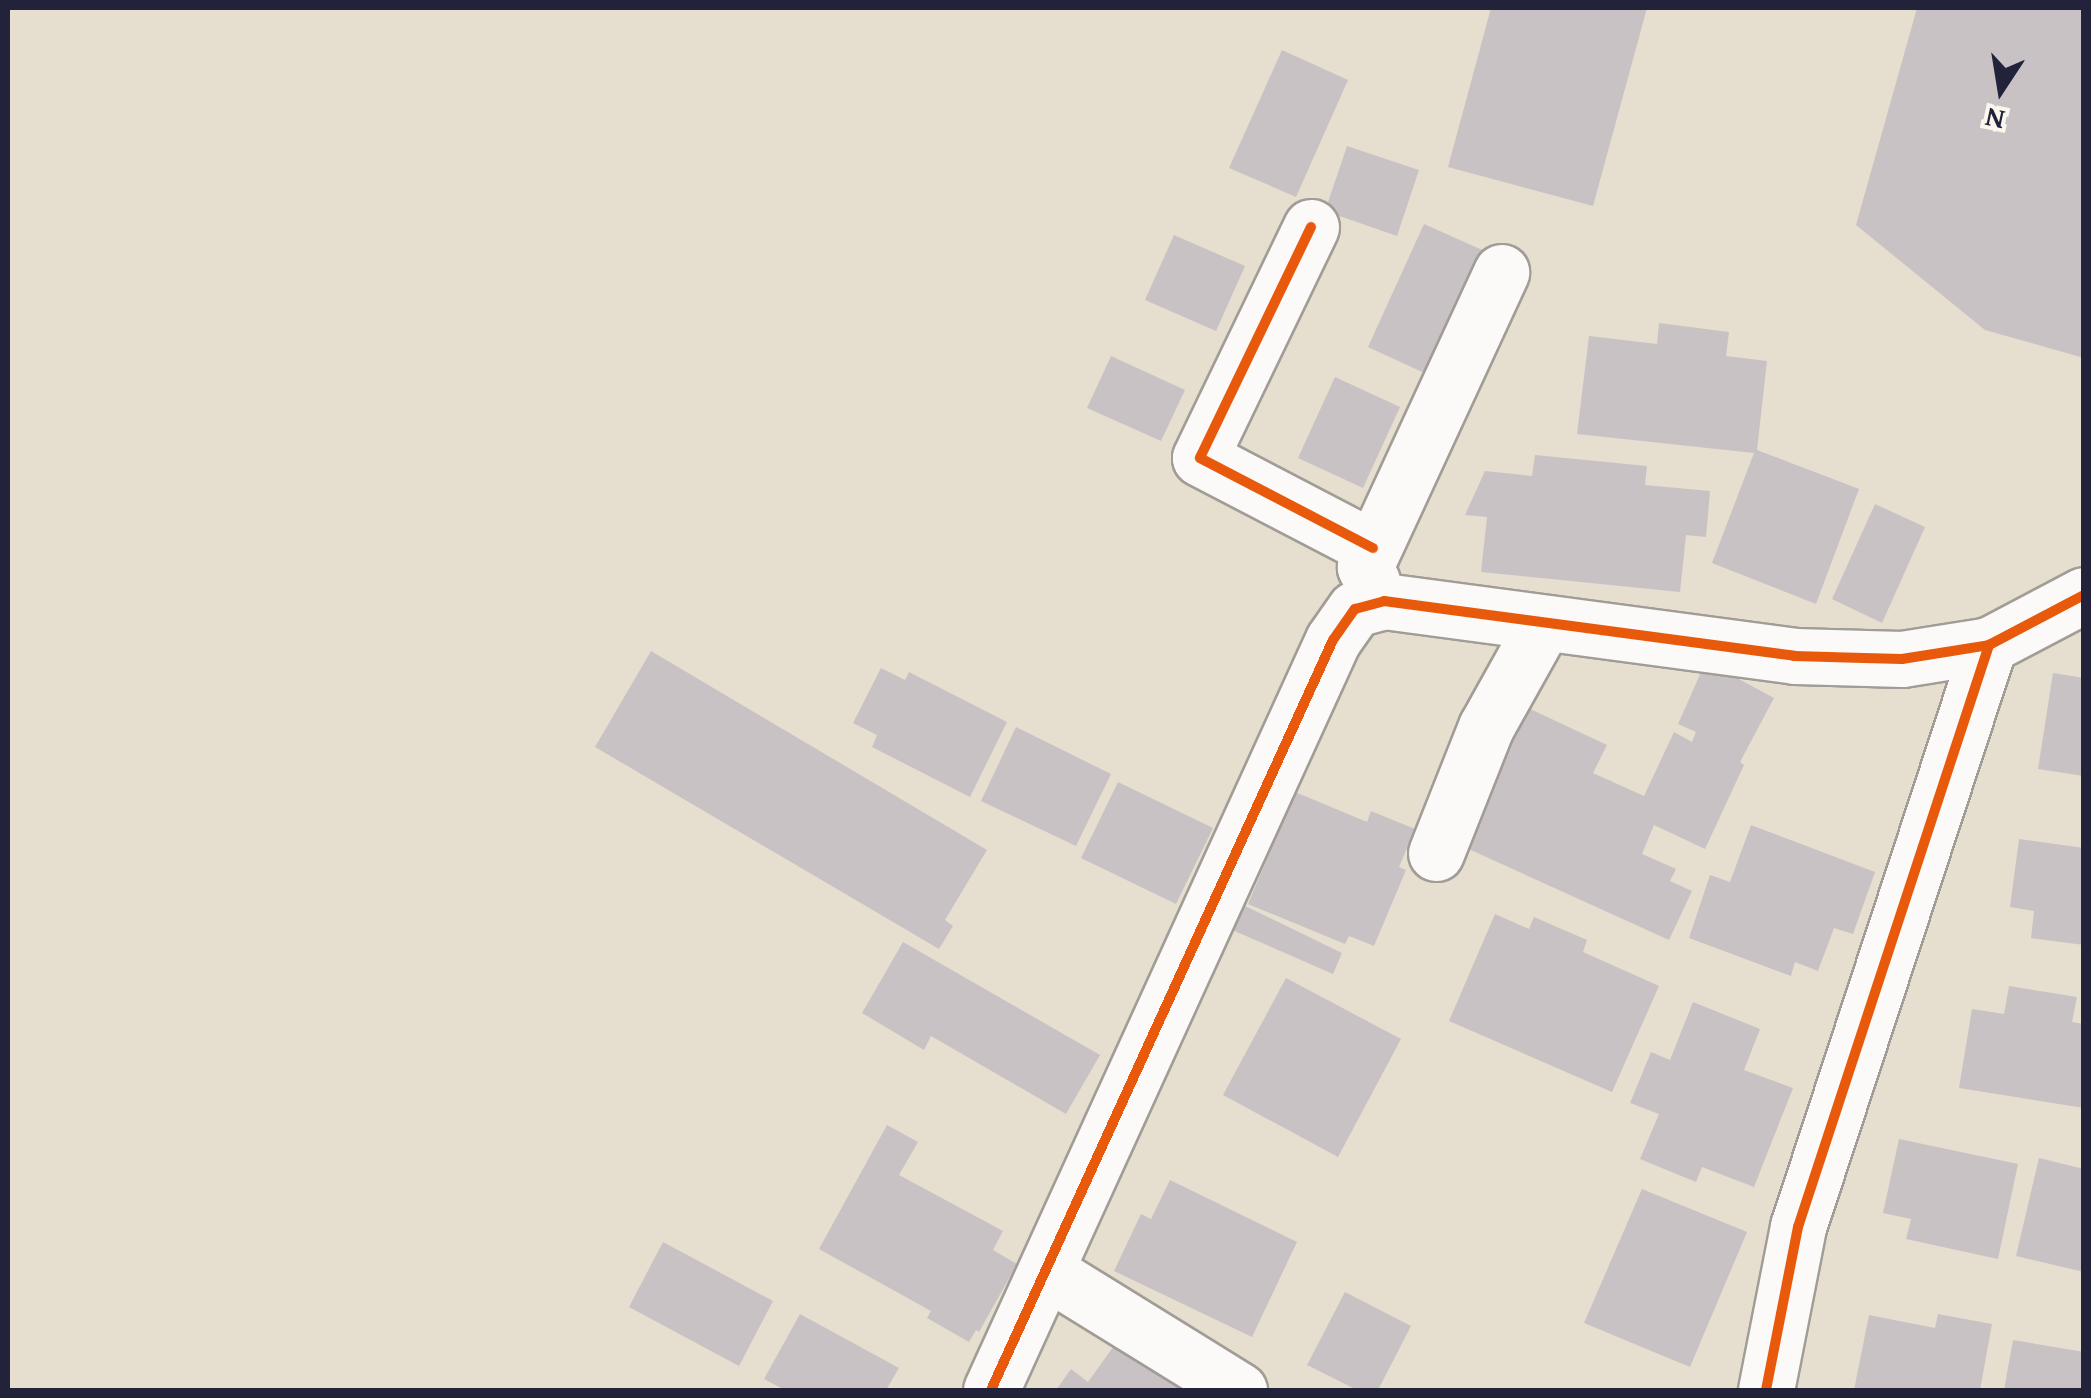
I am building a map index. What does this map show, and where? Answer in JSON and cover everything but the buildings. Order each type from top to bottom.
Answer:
[{"type":"street","points":[[1311,227],[1200,458],[1373,548]]},
{"type":"street","points":[[1384,601],[1364,568],[1502,272]]},
{"type":"street","points":[[991,1390],[1333,640],[1355,609],[1384,601],[1794,656],[1902,659],[1989,645],[2084,595]]},
{"type":"street","points":[[1436,852],[1486,727],[1544,623]]},
{"type":"street","points":[[1766,1390],[1798,1227],[1989,645]]},
{"type":"street","points":[[1046,1271],[1239,1390]]},
{"type":"cycle path","points":[[1311,227],[1200,458],[1373,548]]},
{"type":"cycle path","points":[[991,1390],[1333,640],[1355,609],[1384,601],[1794,656],[1902,659],[1989,645],[2084,595]]},
{"type":"cycle path","points":[[1766,1390],[1798,1227],[1989,645]]}]
